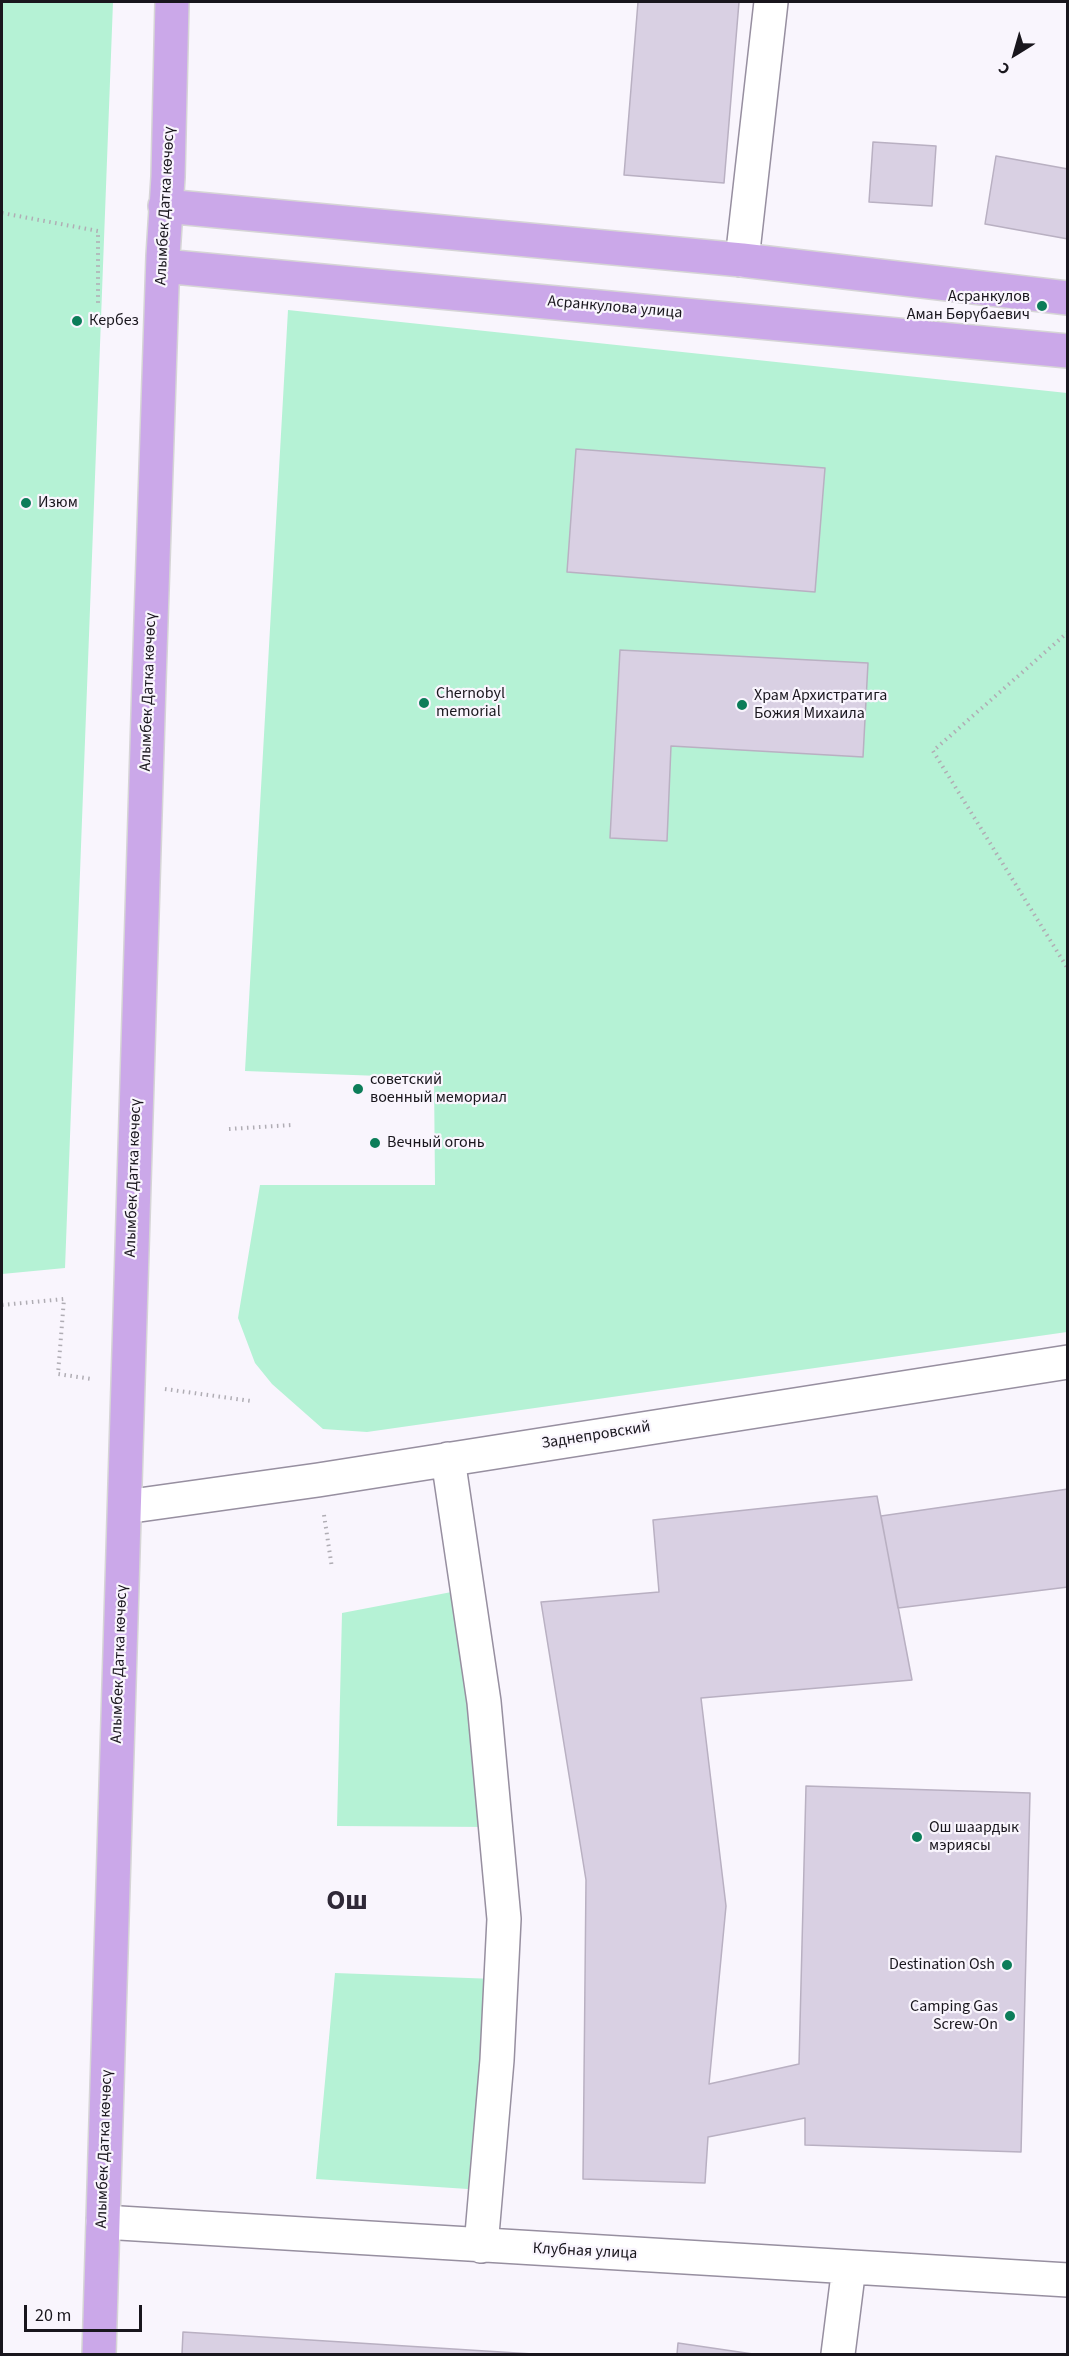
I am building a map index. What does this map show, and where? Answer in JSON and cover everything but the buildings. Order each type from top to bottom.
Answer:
[{"type":"main road","name":"Алымбек Датка көчөсү","points":[[99,2355],[172,2]]},
{"type":"main road","points":[[165,206],[742,260],[1068,298]]},
{"type":"main road","name":"Асранкулова улица","points":[[163,266],[1068,351]]},
{"type":"street","points":[[742,260],[771,2]]},
{"type":"street","name":"Заднепровский","points":[[124,1507],[318,1480],[1068,1362]]},
{"type":"street","points":[[448,1459],[484,1702],[504,1919],[497,2060],[481,2246]]},
{"type":"street","name":"Клубная улица","points":[[103,2222],[1068,2280]]},
{"type":"street","points":[[837,2355],[849,2267]]},
{"type":"path","points":[[2,213],[98,231],[98,307]]},
{"type":"path","points":[[1068,632],[933,752],[1068,969]]},
{"type":"path","points":[[229,1129],[292,1125]]},
{"type":"path","points":[[2,1305],[64,1299]]},
{"type":"path","points":[[318,1480],[332,1568]]},
{"type":"green space","points":[[2,2],[113,2],[65,1268],[2,1274]]},
{"type":"green space","points":[[288,310],[1067,393],[1067,1332],[367,1432],[323,1429],[272,1384],[255,1363],[238,1318],[260,1185],[435,1185],[434,1078],[245,1071]]},
{"type":"green space","points":[[462,1590],[491,1827],[337,1826],[342,1613]]},
{"type":"green space","points":[[335,1973],[495,1979],[483,2190],[316,2179]]},
{"type":"place","name":"Асранкулов Аман Бөрүбаевич","points":[[1042,306]]},
{"type":"place","name":"Кербез","points":[[77,321]]},
{"type":"place","name":"Изюм","points":[[26,503]]},
{"type":"place","name":"Chernobyl memorial","points":[[424,703]]},
{"type":"place","name":"Храм Архистратига Божия Михаила","points":[[742,705]]},
{"type":"place","name":"советский военный мемориал","points":[[358,1089]]},
{"type":"place","name":"Вечный огонь","points":[[375,1143]]},
{"type":"place","name":"Ош шаардык мэриясы","points":[[917,1837]]},
{"type":"place","name":"Destination Osh","points":[[1007,1965]]},
{"type":"place","name":"Camping Gas Screw-On","points":[[1010,2016]]},
{"type":"district","name":"Ош","points":[[347,1903]]}]
